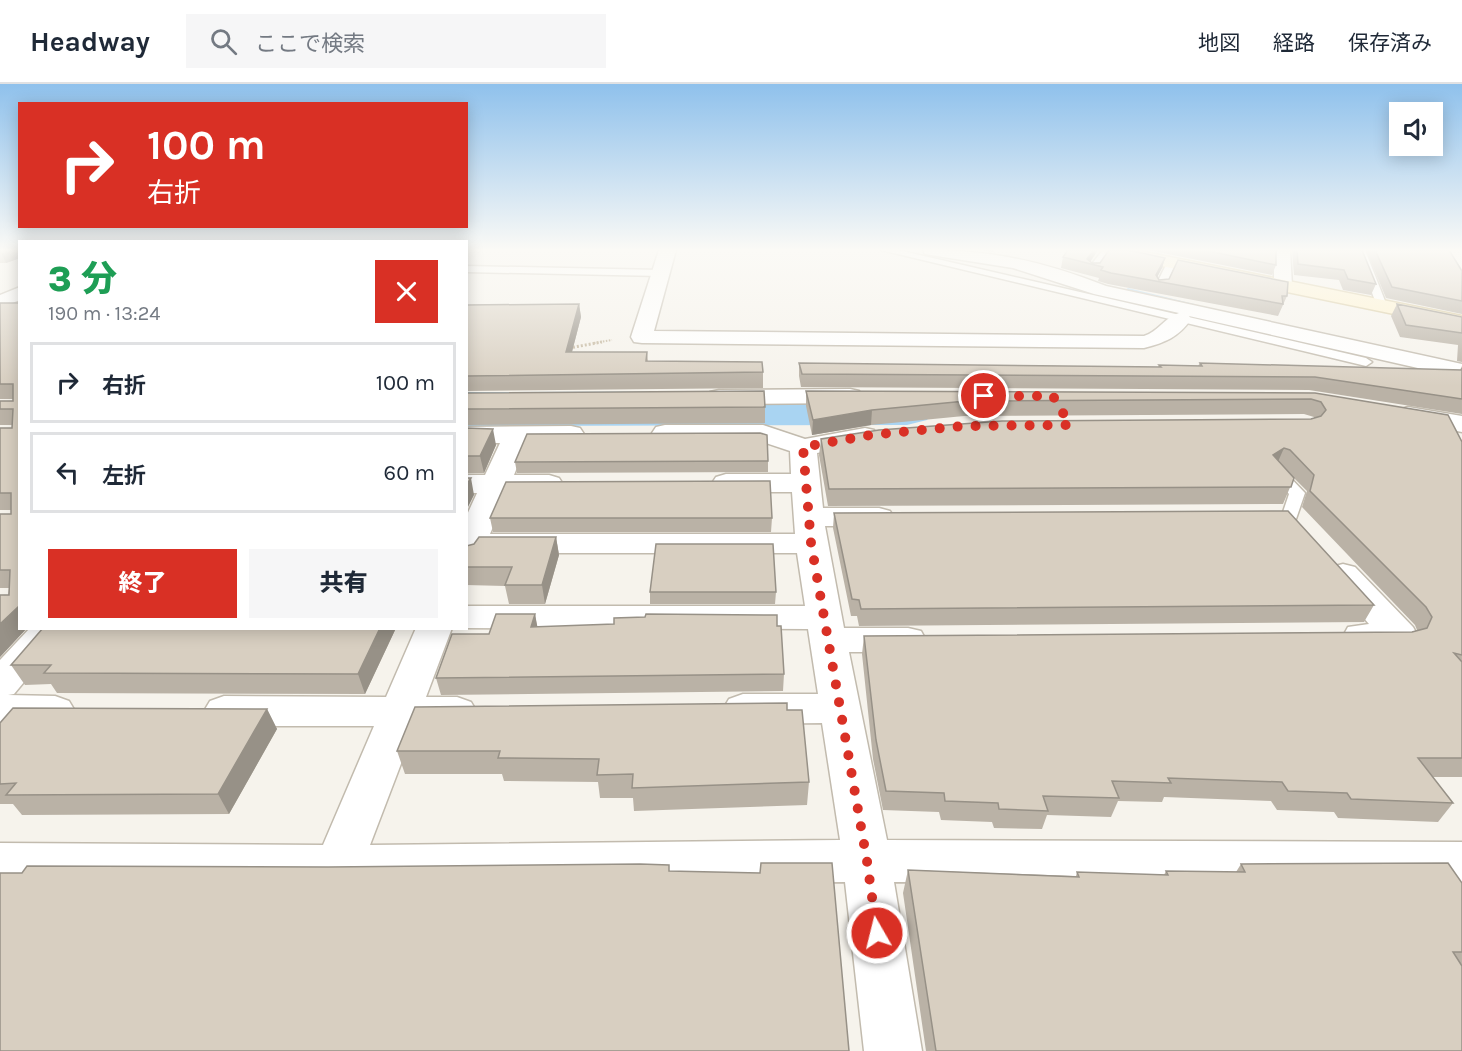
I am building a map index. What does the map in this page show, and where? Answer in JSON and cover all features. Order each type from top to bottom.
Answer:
[{"type":"main road","points":[[1328,295],[1462,322]]},
{"type":"street","points":[[0,302],[15,295]]},
{"type":"street","points":[[654,295],[642,337],[1144,342],[1160,338],[1181,319]]},
{"type":"street","points":[[1124,295],[1462,371]]},
{"type":"street","points":[[694,398],[870,396]]},
{"type":"street","points":[[1391,412],[1462,424]]},
{"type":"street","points":[[646,434],[763,432],[807,497],[826,628],[867,861],[893,1051]]},
{"type":"street","points":[[468,547],[807,497],[894,433]]},
{"type":"street","points":[[468,435],[599,434]]},
{"type":"street","points":[[468,547],[517,435]]},
{"type":"street","points":[[698,483],[807,497],[914,516]]},
{"type":"street","points":[[468,484],[579,484]]},
{"type":"street","points":[[1254,516],[1290,516],[1400,636],[1328,636]]},
{"type":"street","points":[[468,618],[826,628],[935,639]]},
{"type":"street","points":[[0,684],[49,630]]},
{"type":"street","points":[[338,866],[398,712],[433,630]]},
{"type":"street","points":[[709,709],[840,708]]},
{"type":"street","points":[[0,710],[94,711]]},
{"type":"street","points":[[188,711],[494,711]]},
{"type":"street","points":[[0,864],[338,866],[867,861],[1462,863]]},
{"type":"lane","points":[[1079,295],[1366,362]]},
{"type":"lane","points":[[1378,295],[1382,306]]},
{"type":"lane","points":[[1276,471],[1297,493],[1290,516]]},
{"type":"path","points":[[565,348],[628,337],[642,337]]},
{"type":"building","points":[[1234,295],[1287,295],[1282,296],[1283,304]]},
{"type":"building","points":[[1433,295],[1462,295],[1462,301]]},
{"type":"building","points":[[0,303],[18,303],[18,607],[0,624],[0,595],[9,595],[10,570],[0,570],[0,514],[11,514],[11,493],[0,493],[0,428],[12,428],[13,409],[0,409],[0,401],[13,401],[13,384],[0,384]]},
{"type":"building","points":[[579,304],[566,352],[647,352],[646,361],[762,362],[763,372],[468,376],[468,305]]},
{"type":"building","points":[[1397,304],[1462,317],[1462,333],[1406,325]]},
{"type":"building","points":[[799,363],[1161,367],[1159,365],[1202,366],[1200,363],[1462,370],[1462,399],[1315,377],[802,374]]},
{"type":"building","points":[[764,391],[765,407],[468,409],[468,393]]},
{"type":"building","points":[[806,391],[1315,393],[1448,415],[1462,442],[1462,655],[1454,653],[1462,662],[1462,758],[1418,758],[1453,803],[1351,799],[1347,793],[1288,791],[1282,782],[1168,778],[1171,783],[1112,781],[1119,798],[1043,796],[1048,811],[999,809],[998,803],[945,801],[944,793],[886,791],[876,740],[864,636],[1412,632],[1427,628],[1432,617],[1426,607],[1310,491],[1314,475],[1290,450],[1284,448],[1273,455],[1294,478],[1291,487],[829,489],[821,439],[879,430],[1002,421],[1311,419],[1321,416],[1326,410],[1321,402],[1311,399],[966,401],[872,410],[813,420]]},
{"type":"building","points":[[468,428],[493,429],[480,456],[468,456]]},
{"type":"building","points":[[760,433],[767,435],[768,461],[515,462],[527,434]]},
{"type":"building","points":[[770,481],[772,518],[490,518],[506,482]]},
{"type":"building","points":[[1288,511],[1374,605],[861,609],[859,600],[852,599],[834,513]]},
{"type":"building","points":[[479,537],[556,537],[542,585],[505,585],[512,567],[468,567],[468,546],[474,544]]},
{"type":"building","points":[[656,544],[773,544],[776,592],[650,592]]},
{"type":"building","points":[[496,614],[535,614],[531,627],[614,624],[614,618],[645,617],[646,614],[777,615],[777,626],[781,626],[784,674],[436,678],[452,634],[489,634]]},
{"type":"building","points":[[41,630],[379,630],[358,674],[44,673],[51,665],[11,665]]},
{"type":"building","points":[[787,703],[787,710],[802,710],[809,782],[632,788],[633,774],[597,775],[599,759],[498,758],[500,751],[397,751],[415,707]]},
{"type":"building","points":[[13,708],[267,709],[218,794],[6,795],[16,783],[0,784],[0,723]]},
{"type":"building","points":[[761,863],[832,863],[849,1051],[0,1051],[0,873],[22,873],[27,866],[328,867],[640,864],[669,865],[669,871],[760,873]]},
{"type":"building","points":[[1448,863],[1462,883],[1462,952],[1453,952],[1462,966],[1462,1051],[936,1051],[908,870],[1079,877],[1077,872],[1168,875],[1166,871],[1245,872],[1241,864]]},
{"type":"waterway","points":[[1148,295],[1191,306]]},
{"type":"waterway","points":[[468,409],[907,408]]},
{"type":"route","points":[[877,933],[867,861],[811,543],[803,447],[871,435],[964,426],[1070,425],[1053,396],[984,396]]}]
